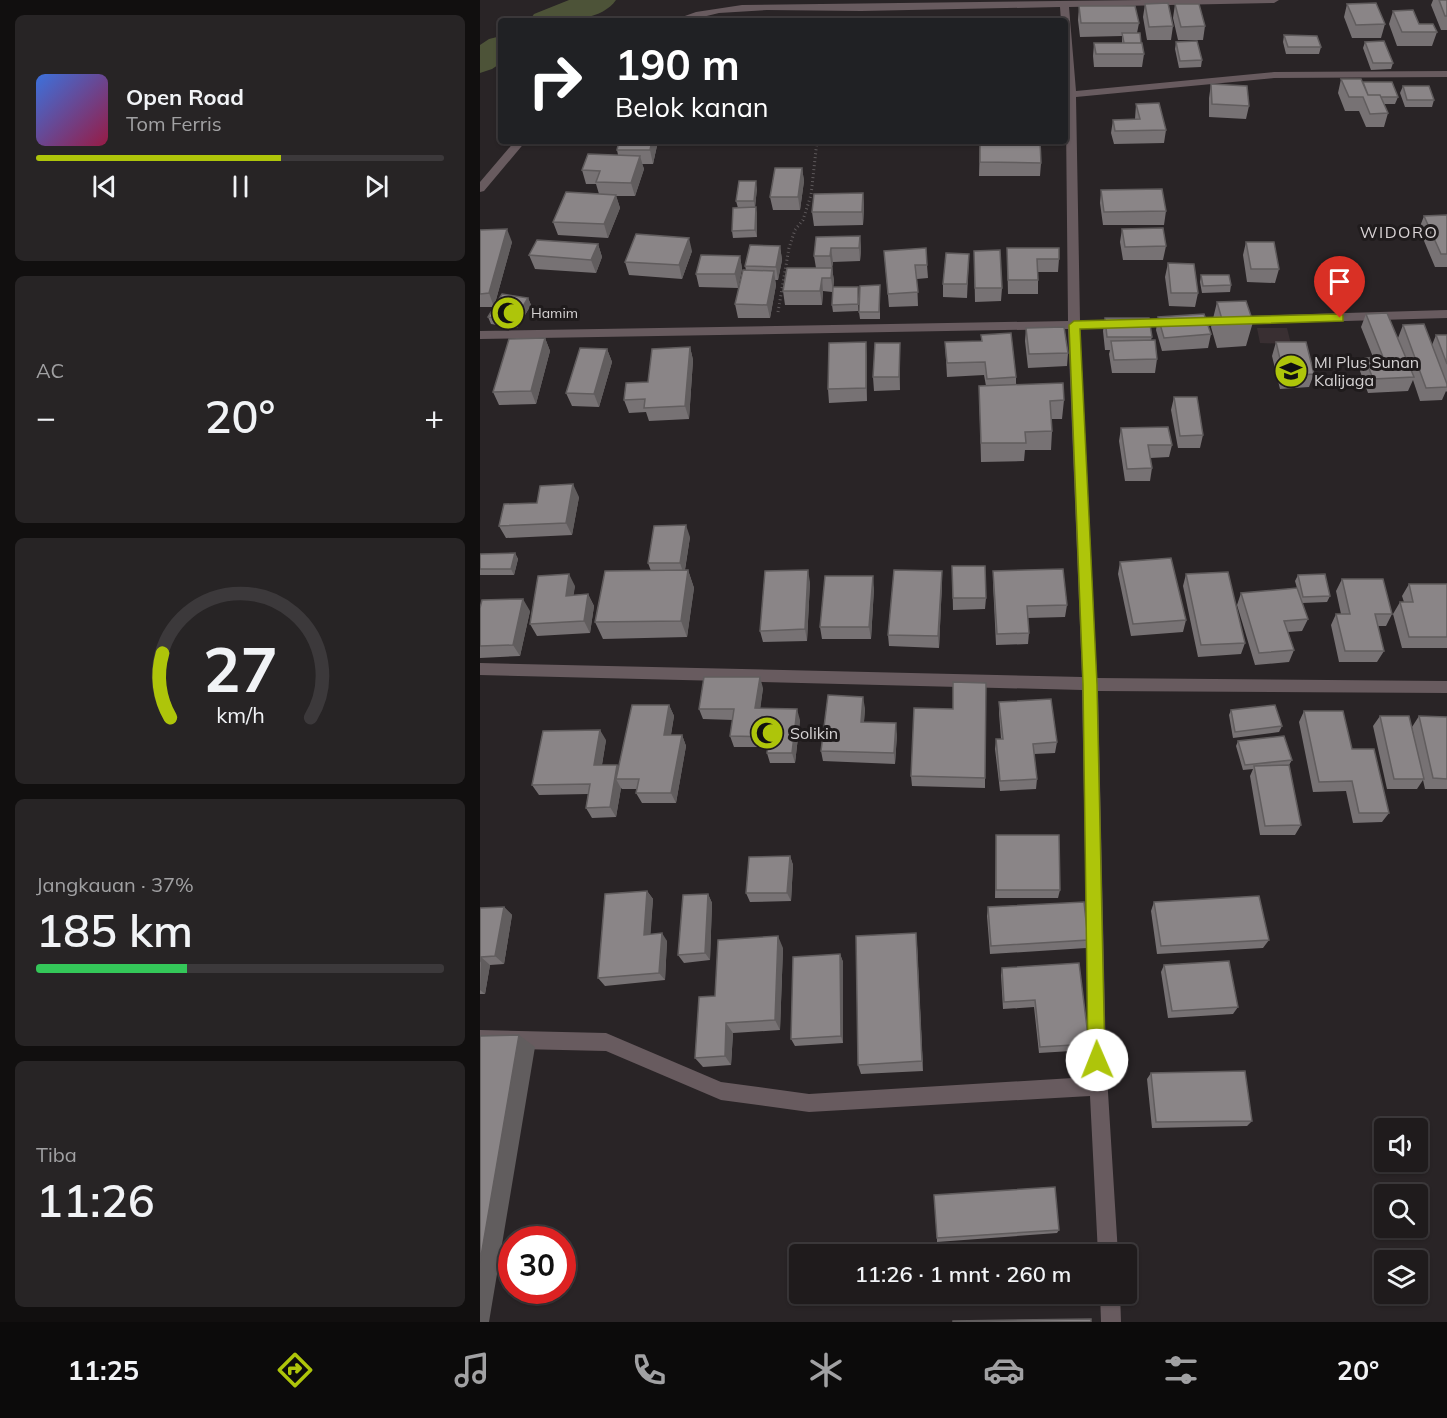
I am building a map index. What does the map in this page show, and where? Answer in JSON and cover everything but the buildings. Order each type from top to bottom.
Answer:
[{"type":"street","points":[[688,18],[713,12],[750,8],[1274,0]]},
{"type":"street","points":[[1064,5],[1065,18]]},
{"type":"street","points":[[1068,56],[1071,94],[1074,325],[1090,684],[1098,1086],[1107,1244]]},
{"type":"street","points":[[1071,94],[1274,75],[1447,74]]},
{"type":"street","points":[[480,189],[518,144]]},
{"type":"street","points":[[480,335],[1074,325],[1447,314]]},
{"type":"street","points":[[480,669],[1090,684],[1447,687]]},
{"type":"street","points":[[480,1039],[606,1042],[721,1091],[809,1103],[1098,1086]]},
{"type":"street","points":[[1111,1304],[1112,1322]]},
{"type":"path","points":[[775,331],[789,248],[795,230],[803,220],[811,195],[816,144]]},
{"type":"shaded area","points":[[1257,328],[1287,328],[1291,344],[1260,343]]},
{"type":"waterway","points":[[554,18],[599,0]]},
{"type":"waterway","points":[[480,62],[498,48]]},
{"type":"place","name":"Hamim","points":[[508,313]]},
{"type":"place","name":"MI Plus Sunan Kalijaga","points":[[1291,371]]},
{"type":"place","name":"Solikin","points":[[767,733]]},
{"type":"district","name":"WIDORO","points":[[1399,232]]},
{"type":"route","points":[[1097,1060],[1090,684],[1074,325],[1340,318]]}]
